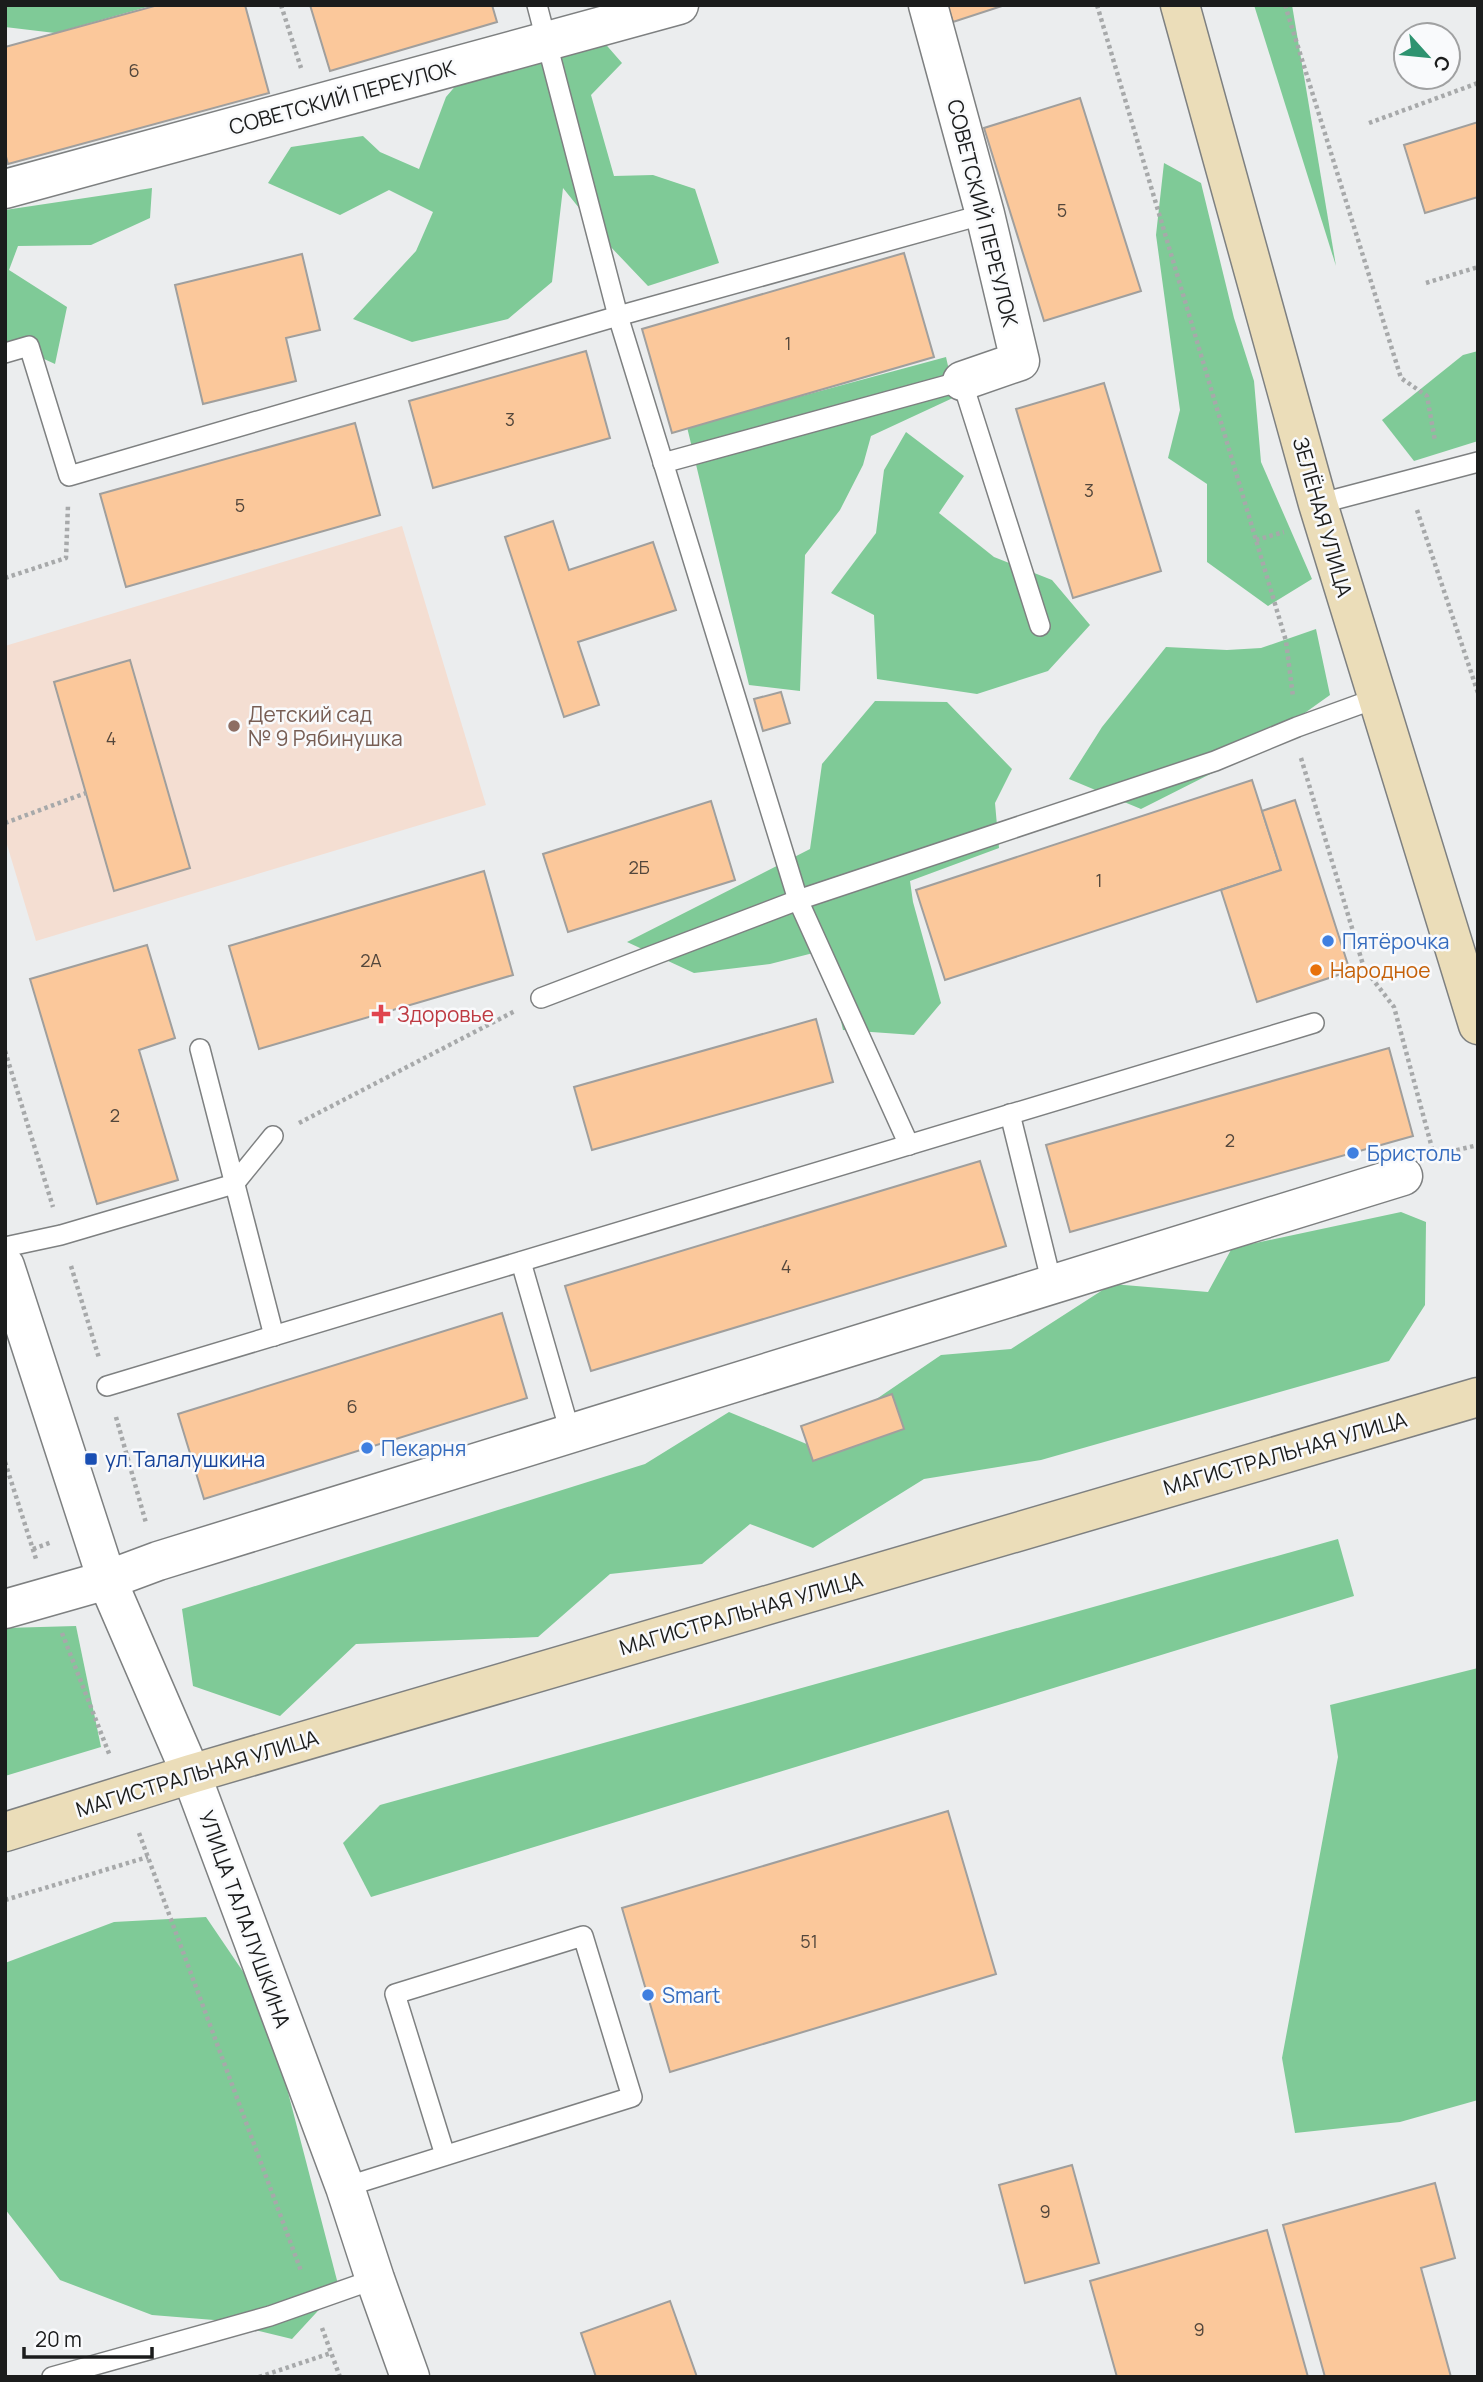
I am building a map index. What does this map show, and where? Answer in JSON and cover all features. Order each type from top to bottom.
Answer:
[{"type":"main road","name":"ЗЕЛЁНАЯ УЛИЦА","points":[[1180,5],[1318,504],[1478,1025]]},
{"type":"main road","name":"МАГИСТРАЛЬНАЯ УЛИЦА","points":[[5,1832],[191,1774],[1478,1397]]},
{"type":"street","name":"СОВЕТСКИЙ ПЕРЕУЛОК","points":[[5,189],[679,5]]},
{"type":"street","name":"СОВЕТСКИЙ ПЕРЕУЛОК","points":[[928,5],[985,214],[1020,361],[962,381]]},
{"type":"street","points":[[5,1609],[107,1580],[570,1432],[1403,1176]]},
{"type":"street","name":"УЛИЦА ТАЛАЛУШКИНА","points":[[5,1266],[107,1580],[191,1774],[345,2187],[410,2377]]},
{"type":"lane","points":[[537,5],[618,316],[798,900],[909,1145]]},
{"type":"lane","points":[[5,353],[29,346],[69,476],[618,316],[985,214]]},
{"type":"lane","points":[[663,463],[962,381],[1040,626]]},
{"type":"lane","points":[[1318,504],[1478,462]]},
{"type":"lane","points":[[541,998],[798,900],[1215,761],[1377,698]]},
{"type":"lane","points":[[107,1386],[1314,1023]]},
{"type":"lane","points":[[200,1049],[274,1336]]},
{"type":"lane","points":[[1010,1114],[1052,1284]]},
{"type":"lane","points":[[5,1247],[61,1235],[234,1184],[273,1136]]},
{"type":"lane","points":[[521,1262],[570,1432]]},
{"type":"lane","points":[[345,2187],[632,2097],[583,1936],[395,1994],[445,2155]]},
{"type":"lane","points":[[52,2377],[270,2316],[375,2279]]},
{"type":"path","points":[[281,5],[314,105]]},
{"type":"path","points":[[1097,5],[1286,641],[1301,764],[1364,968],[1394,1007],[1434,1155],[1478,1145]]},
{"type":"path","points":[[1285,5],[1401,378],[1427,396],[1436,450],[1408,481],[1478,693]]},
{"type":"path","points":[[1369,123],[1478,83]]},
{"type":"path","points":[[1426,284],[1478,267]]},
{"type":"path","points":[[5,578],[66,558],[69,476]]},
{"type":"path","points":[[5,823],[86,793]]},
{"type":"path","points":[[273,1136],[541,998]]},
{"type":"path","points":[[5,1051],[158,1562]]},
{"type":"path","points":[[5,1462],[48,1596],[125,1795],[340,2377]]},
{"type":"path","points":[[5,1900],[148,1857]]},
{"type":"path","points":[[259,2377],[331,2353]]},
{"type":"shaded area","name":"Детский сад № 9 Рябинушка","points":[[402,526],[486,805],[36,941],[5,838],[5,646]]},
{"type":"green space","points":[[5,5],[154,5],[55,33],[5,27]]},
{"type":"green space","points":[[1254,5],[1292,5],[1336,266]]},
{"type":"green space","points":[[581,16],[622,63],[591,95],[614,176],[653,175],[695,189],[719,263],[648,286],[608,244],[563,188],[552,282],[508,319],[412,342],[353,319],[416,251],[433,212],[389,190],[340,215],[268,183],[291,147],[363,136],[380,152],[419,169],[446,97],[498,36]]},
{"type":"green space","points":[[1164,163],[1201,183],[1234,318],[1254,381],[1261,462],[1312,579],[1268,606],[1207,562],[1207,484],[1168,458],[1180,410],[1156,235]]},
{"type":"green space","points":[[152,188],[150,218],[91,245],[18,246],[9,270],[67,307],[55,364],[5,341],[5,210]]},
{"type":"green space","points":[[1478,351],[1478,441],[1414,461],[1382,420],[1463,355]]},
{"type":"green space","points":[[946,357],[955,397],[871,436],[863,465],[840,510],[805,555],[800,691],[749,685],[687,427]]},
{"type":"green space","points":[[906,432],[964,476],[939,513],[994,557],[1052,580],[1090,625],[1048,671],[977,694],[877,679],[874,615],[831,593],[876,533],[884,470]]},
{"type":"green space","points":[[1316,629],[1330,695],[1240,759],[1141,809],[1069,779],[1102,727],[1166,647],[1227,650],[1261,648]]},
{"type":"green space","points":[[875,701],[947,702],[1012,769],[995,803],[999,848],[910,881],[913,902],[941,1003],[914,1035],[843,1030],[825,950],[770,964],[694,973],[627,942],[810,849],[822,764]]},
{"type":"green space","points":[[1401,1212],[1426,1222],[1425,1305],[1389,1361],[1041,1460],[924,1479],[813,1548],[750,1524],[702,1564],[610,1574],[538,1637],[356,1644],[280,1716],[193,1686],[182,1609],[645,1464],[729,1412],[809,1445],[941,1355],[1011,1349],[1112,1284],[1208,1292],[1232,1248]]},
{"type":"green space","points":[[1338,1539],[1354,1596],[371,1897],[343,1843],[380,1805]]},
{"type":"green space","points":[[76,1626],[101,1747],[5,1776],[5,1628]]},
{"type":"green space","points":[[1478,1668],[1478,2100],[1400,2122],[1295,2133],[1282,2058],[1338,1757],[1330,1705]]},
{"type":"green space","points":[[206,1917],[265,2004],[339,2288],[292,2339],[214,2320],[152,2315],[60,2280],[5,2209],[5,1963],[114,1922]]},
{"type":"building","points":[[158,5],[245,5],[269,93],[8,164],[5,153],[5,47]]},
{"type":"building","points":[[310,5],[492,5],[497,22],[330,71]]},
{"type":"building","points":[[947,5],[1005,5],[953,22]]},
{"type":"building","points":[[1080,98],[1141,291],[1044,321],[984,128]]},
{"type":"building","points":[[1478,122],[1478,197],[1425,213],[1404,145]]},
{"type":"building","points":[[904,253],[934,357],[672,433],[642,329]]},
{"type":"building","points":[[302,254],[320,330],[286,338],[296,381],[203,404],[175,285]]},
{"type":"building","points":[[586,351],[610,438],[433,488],[409,401]]},
{"type":"building","points":[[1104,383],[1161,571],[1073,598],[1016,409]]},
{"type":"building","points":[[355,423],[380,515],[126,587],[100,494]]},
{"type":"building","points":[[553,521],[569,570],[653,542],[676,610],[578,642],[599,705],[564,717],[505,537]]},
{"type":"building","points":[[130,660],[190,868],[114,891],[54,682]]},
{"type":"building","points":[[781,692],[790,723],[763,731],[754,699]]},
{"type":"building","points":[[1252,780],[1281,870],[945,980],[916,890]]},
{"type":"building","points":[[1295,800],[1350,971],[1257,1002],[1221,890],[1281,870],[1262,811]]},
{"type":"building","points":[[711,801],[735,880],[568,932],[543,854]]},
{"type":"building","points":[[484,871],[513,975],[259,1049],[229,946]]},
{"type":"building","points":[[147,945],[175,1038],[139,1050],[178,1180],[97,1204],[30,979]]},
{"type":"building","points":[[816,1019],[833,1082],[592,1150],[574,1087]]},
{"type":"building","points":[[1389,1048],[1413,1136],[1070,1232],[1046,1145]]},
{"type":"building","points":[[980,1161],[1006,1246],[591,1371],[565,1286]]},
{"type":"building","points":[[502,1313],[527,1398],[204,1499],[178,1414]]},
{"type":"building","points":[[892,1394],[904,1429],[813,1461],[801,1426]]},
{"type":"building","points":[[948,1811],[996,1974],[670,2072],[622,1908]]},
{"type":"building","points":[[1072,2165],[1099,2263],[1025,2283],[999,2185]]},
{"type":"building","points":[[1435,2183],[1455,2258],[1421,2268],[1451,2377],[1325,2377],[1283,2225]]},
{"type":"building","points":[[1267,2230],[1308,2377],[1117,2377],[1090,2281]]},
{"type":"building","points":[[670,2301],[697,2377],[596,2377],[581,2333]]},
{"type":"place","name":"Детский сад № 9 Рябинушка","points":[[234,726]]},
{"type":"place","name":"Пятёрочка","points":[[1328,941]]},
{"type":"place","name":"Народное","points":[[1316,970]]},
{"type":"place","name":"Здоровье","points":[[381,1014]]},
{"type":"place","name":"Бристоль","points":[[1353,1153]]},
{"type":"place","name":"Пекарня","points":[[367,1448]]},
{"type":"place","name":"ул.Талалушкина","points":[[91,1459]]},
{"type":"place","name":"Smart","points":[[648,1995]]}]
